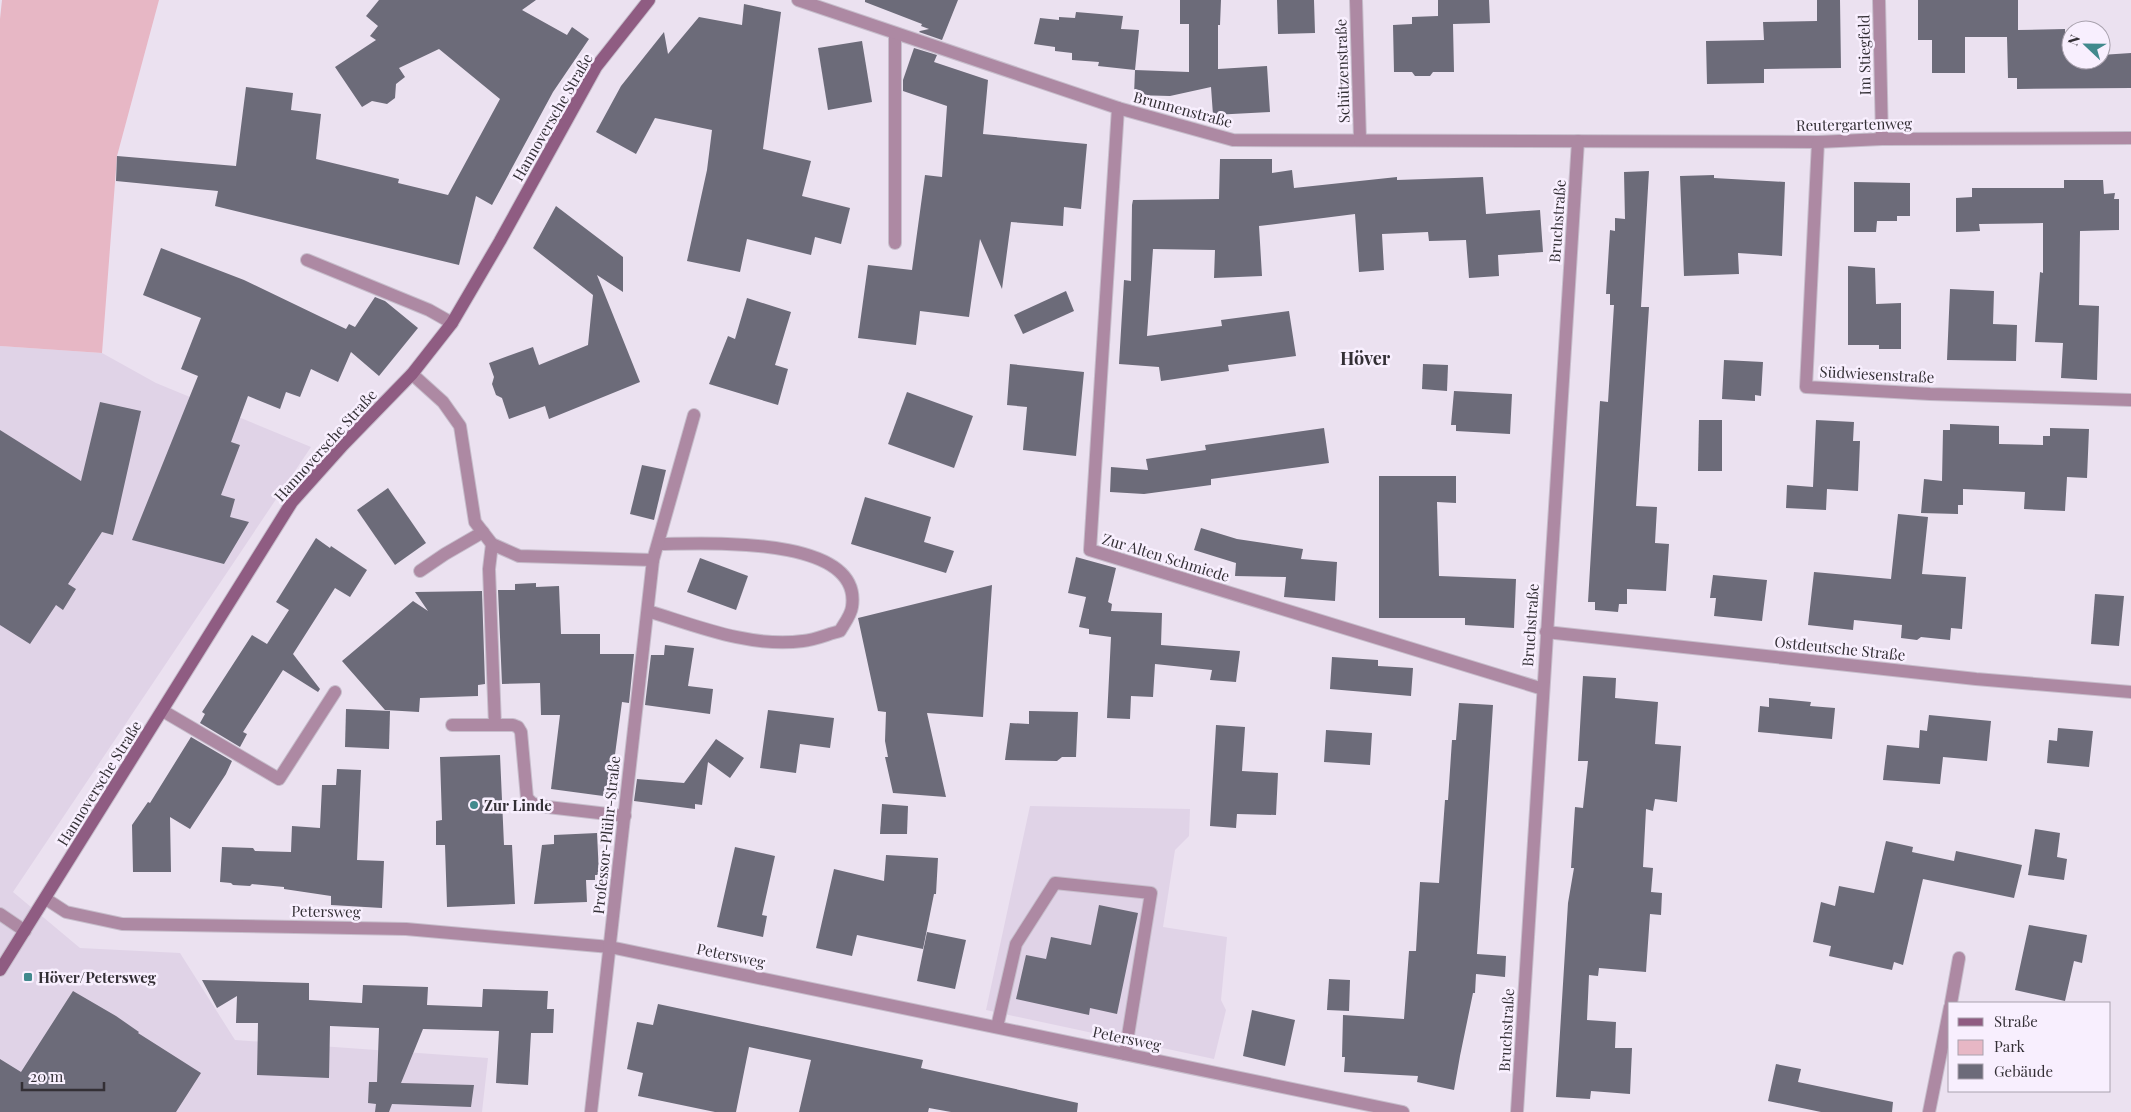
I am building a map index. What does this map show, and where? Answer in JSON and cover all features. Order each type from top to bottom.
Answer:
[{"type":"street","name":"Hannoversche Straße","points":[[0,970],[292,502],[343,445],[412,374],[452,323],[491,258],[596,67],[649,0]]},
{"type":"street","name":"Brunnenstraße","points":[[798,0],[1118,108],[1233,140],[1578,141]]},
{"type":"street","name":"Schützenstraße","points":[[1356,0],[1360,140]]},
{"type":"street","name":"Im Stiegfeld","points":[[1879,0],[1882,139]]},
{"type":"street","points":[[895,34],[895,243]]},
{"type":"street","name":"Zur Alten Schmiede","points":[[1118,108],[1090,550],[1543,689]]},
{"type":"street","name":"Reutergartenweg","points":[[1578,141],[1818,142],[1882,139],[2131,138]]},
{"type":"street","name":"Bruchstraße","points":[[1517,1112],[1578,141]]},
{"type":"street","name":"Südwiesenstraße","points":[[1818,142],[1806,387],[1930,394],[2131,400]]},
{"type":"street","points":[[307,260],[429,310],[452,323]]},
{"type":"street","points":[[412,374],[442,402],[460,426],[475,522],[492,544],[519,556],[653,560]]},
{"type":"street","name":"Professor-Plühr-Straße","points":[[591,1112],[653,560],[694,415]]},
{"type":"street","points":[[420,571],[483,532]]},
{"type":"street","points":[[492,544],[489,568],[495,725]]},
{"type":"street","points":[[648,611],[724,635],[773,643],[804,641],[840,631],[852,608],[850,584],[832,564],[824,561],[792,551],[762,546],[659,544]]},
{"type":"street","name":"Ostdeutsche Straße","points":[[1546,632],[1966,678],[2131,692]]},
{"type":"street","points":[[163,711],[279,779],[335,692]]},
{"type":"street","points":[[452,725],[513,725],[518,727],[521,732],[527,798],[532,803],[539,806],[625,816]]},
{"type":"street","points":[[997,1027],[1016,944],[1055,883],[1151,893],[1125,1054]]},
{"type":"street","name":"Petersweg","points":[[46,899],[66,912],[122,924],[406,929],[610,947],[1403,1112]]},
{"type":"street","points":[[0,914],[25,931]]},
{"type":"street","points":[[1951,1002],[1960,958]]},
{"type":"street","points":[[1929,1112],[1948,1017]]},
{"type":"shaded area","points":[[0,346],[102,353],[156,383],[311,447],[13,892],[80,948],[180,953],[235,1040],[488,1058],[482,1112],[0,1112]]},
{"type":"shaded area","points":[[1030,806],[1190,809],[1189,836],[1175,850],[1163,927],[1227,937],[1221,1000],[1226,1010],[1214,1059],[986,1010]]},
{"type":"green space","points":[[2,0],[159,0],[117,156],[102,353],[0,346],[0,19]]},
{"type":"building","points":[[379,0],[536,0],[522,10],[567,35],[572,27],[589,39],[553,92],[492,205],[476,196],[459,265],[215,206],[218,191],[116,181],[117,156],[236,166],[246,87],[293,93],[291,110],[321,114],[316,159],[399,179],[398,183],[448,195],[500,99],[439,49],[399,68],[405,77],[396,84],[395,98],[387,104],[372,101],[362,107],[335,67],[376,40],[370,36],[378,26],[366,16]]},
{"type":"building","points":[[865,0],[958,0],[942,40],[919,32],[929,29],[921,26],[922,24],[865,2]]},
{"type":"building","points":[[1180,0],[1221,0],[1220,25],[1218,25],[1218,69],[1267,66],[1270,112],[1213,115],[1211,87],[1170,96],[1134,95],[1135,70],[1189,72],[1189,24],[1180,24]]},
{"type":"building","points":[[1277,0],[1314,0],[1315,33],[1278,34]]},
{"type":"building","points":[[1438,0],[1489,0],[1490,23],[1453,24],[1454,72],[1433,72],[1430,76],[1415,76],[1412,72],[1394,72],[1393,25],[1412,24],[1412,17],[1438,16]]},
{"type":"building","points":[[1817,0],[1840,0],[1841,68],[1764,69],[1764,83],[1707,84],[1706,41],[1764,40],[1763,22],[1817,21]]},
{"type":"building","points":[[1918,0],[2018,0],[2018,30],[2061,29],[2061,70],[2111,70],[2111,54],[2131,53],[2131,88],[2017,89],[2017,78],[2008,78],[2007,37],[1965,37],[1965,73],[1932,73],[1932,40],[1918,40]]},
{"type":"building","points":[[744,4],[781,12],[763,149],[811,161],[802,196],[850,208],[841,244],[815,237],[811,255],[747,239],[740,272],[687,261],[707,170],[712,130],[655,118],[636,154],[596,132],[621,86],[664,32],[668,54],[699,17],[742,25]]},
{"type":"building","points":[[1076,12],[1123,16],[1121,29],[1139,30],[1135,70],[1098,66],[1099,62],[1072,60],[1072,53],[1055,51],[1055,47],[1034,44],[1040,18],[1059,20],[1059,17],[1075,18]]},
{"type":"building","points":[[862,41],[872,102],[828,110],[818,48]]},
{"type":"building","points":[[914,48],[937,55],[934,62],[988,80],[983,134],[1087,144],[1081,209],[1064,207],[1063,226],[1011,222],[1002,289],[980,239],[969,317],[920,311],[916,345],[858,338],[868,265],[912,270],[925,175],[942,177],[947,106],[903,91],[903,80]]},
{"type":"building","points":[[1220,159],[1272,159],[1272,173],[1292,170],[1294,188],[1397,177],[1397,180],[1483,177],[1486,214],[1540,210],[1543,252],[1498,255],[1499,276],[1469,278],[1466,240],[1429,241],[1428,232],[1382,234],[1384,270],[1359,272],[1355,214],[1259,226],[1262,276],[1214,278],[1215,250],[1153,249],[1147,336],[1222,326],[1221,320],[1289,311],[1296,356],[1228,365],[1229,371],[1161,381],[1159,367],[1119,364],[1124,280],[1131,281],[1133,200],[1219,199]]},
{"type":"building","points":[[1649,171],[1641,307],[1649,307],[1636,506],[1657,507],[1655,543],[1669,544],[1666,591],[1627,589],[1627,604],[1619,604],[1618,612],[1595,610],[1595,602],[1588,602],[1600,401],[1608,402],[1614,305],[1610,305],[1610,294],[1606,294],[1610,230],[1615,231],[1615,218],[1625,219],[1624,172]]},
{"type":"building","points":[[1714,175],[1714,178],[1785,182],[1782,256],[1738,253],[1739,274],[1684,276],[1680,176]]},
{"type":"building","points":[[2064,180],[2103,180],[2104,194],[2115,193],[2114,199],[2119,199],[2119,230],[2080,231],[2079,305],[2099,306],[2097,380],[2061,378],[2063,343],[2035,342],[2040,272],[2043,273],[2043,223],[1979,224],[1980,231],[1956,232],[1956,198],[1972,197],[1972,188],[2064,188]]},
{"type":"building","points":[[1854,182],[1910,183],[1910,216],[1897,216],[1897,221],[1877,221],[1876,232],[1854,232]]},
{"type":"building","points":[[556,206],[623,257],[623,292],[597,275],[640,382],[549,419],[545,406],[509,419],[502,398],[496,395],[492,384],[494,377],[489,363],[533,347],[539,365],[588,345],[593,295],[533,248]]},
{"type":"building","points":[[161,248],[244,280],[346,329],[349,324],[355,327],[375,297],[385,301],[418,328],[379,376],[351,352],[338,382],[311,369],[300,397],[286,392],[280,409],[248,396],[231,442],[240,445],[221,495],[235,499],[230,517],[249,522],[224,564],[132,540],[198,376],[181,369],[201,318],[143,295]]},
{"type":"building","points":[[1848,266],[1875,268],[1876,304],[1901,303],[1901,349],[1879,349],[1879,345],[1848,345]]},
{"type":"building","points":[[1950,289],[1994,291],[1993,324],[2017,325],[2016,361],[1947,360]]},
{"type":"building","points":[[1066,291],[1074,311],[1023,334],[1014,315]]},
{"type":"building","points":[[747,298],[791,312],[775,365],[788,369],[778,405],[709,384],[728,336],[735,339]]},
{"type":"building","points":[[1724,360],[1763,362],[1761,396],[1755,395],[1755,401],[1722,399]]},
{"type":"building","points":[[1010,364],[1084,372],[1076,456],[1023,450],[1027,407],[1007,405]]},
{"type":"building","points":[[1423,364],[1448,365],[1447,391],[1422,389]]},
{"type":"building","points":[[1454,391],[1512,394],[1510,434],[1456,431],[1456,425],[1451,425]]},
{"type":"building","points":[[907,392],[973,416],[954,468],[888,444]]},
{"type":"building","points":[[100,402],[141,411],[113,535],[102,532],[68,584],[76,589],[63,610],[56,605],[30,644],[0,625],[0,430],[81,481]]},
{"type":"building","points":[[1699,420],[1722,420],[1722,471],[1698,471]]},
{"type":"building","points":[[1816,420],[1854,422],[1853,441],[1860,441],[1858,491],[1827,489],[1826,510],[1786,508],[1787,485],[1813,487]]},
{"type":"building","points":[[1950,424],[1999,426],[1999,444],[2043,445],[2043,436],[2050,436],[2050,428],[2089,429],[2087,478],[2067,477],[2065,511],[2024,509],[2025,492],[1963,489],[1963,505],[1958,505],[1958,514],[1921,513],[1924,479],[1942,481],[1943,430],[1950,430]]},
{"type":"building","points":[[1324,428],[1329,463],[1211,479],[1211,485],[1144,494],[1110,492],[1111,467],[1148,470],[1146,459],[1206,450],[1205,445]]},
{"type":"building","points":[[642,465],[666,470],[654,520],[630,514]]},
{"type":"building","points":[[1379,476],[1456,476],[1456,503],[1437,502],[1439,576],[1516,579],[1514,628],[1465,625],[1465,618],[1379,618]]},
{"type":"building","points":[[388,488],[426,543],[395,565],[357,510]]},
{"type":"building","points":[[865,497],[931,517],[924,542],[954,551],[946,573],[851,544]]},
{"type":"building","points":[[1898,514],[1928,517],[1922,574],[1966,577],[1962,629],[1951,628],[1950,640],[1921,637],[1917,640],[1901,638],[1902,625],[1854,620],[1853,630],[1808,625],[1814,572],[1891,579]]},
{"type":"building","points":[[1201,528],[1237,539],[1303,549],[1301,559],[1337,562],[1335,601],[1284,597],[1286,577],[1235,576],[1236,563],[1194,550]]},
{"type":"building","points":[[316,538],[367,570],[350,597],[335,588],[293,654],[320,689],[318,692],[283,670],[243,732],[247,734],[240,747],[200,723],[205,714],[202,712],[252,635],[267,644],[289,610],[276,602]]},
{"type":"building","points":[[1076,557],[1116,568],[1108,602],[1112,604],[1111,611],[1162,613],[1161,645],[1240,651],[1236,682],[1210,680],[1212,670],[1155,664],[1153,697],[1131,696],[1130,719],[1107,718],[1111,637],[1089,634],[1089,629],[1079,627],[1086,597],[1068,593]]},
{"type":"building","points":[[700,558],[748,576],[736,610],[687,592]]},
{"type":"building","points":[[1713,575],[1767,580],[1762,621],[1714,616],[1716,598],[1710,598]]},
{"type":"building","points":[[536,583],[536,587],[559,586],[561,634],[600,634],[600,654],[634,654],[629,703],[622,702],[612,777],[620,778],[618,798],[551,789],[560,715],[541,715],[540,683],[502,684],[498,590],[515,590],[515,584]]},
{"type":"building","points":[[992,585],[983,717],[927,713],[946,797],[893,793],[885,757],[888,757],[885,741],[886,712],[878,711],[858,618]]},
{"type":"building","points":[[482,591],[485,684],[478,685],[478,696],[420,698],[419,712],[385,710],[342,661],[413,601],[428,611],[415,592]]},
{"type":"building","points":[[2095,594],[2124,596],[2119,646],[2091,644]]},
{"type":"building","points":[[665,645],[694,648],[688,686],[713,689],[710,714],[645,705],[651,655],[664,655]]},
{"type":"building","points":[[1332,657],[1378,660],[1378,666],[1413,668],[1411,696],[1330,689]]},
{"type":"building","points":[[1583,676],[1616,678],[1615,698],[1658,702],[1655,744],[1681,746],[1677,802],[1655,799],[1653,811],[1646,809],[1643,867],[1653,868],[1651,892],[1662,893],[1661,915],[1650,914],[1646,972],[1599,968],[1598,976],[1589,975],[1587,1020],[1616,1022],[1615,1048],[1632,1048],[1630,1094],[1591,1091],[1590,1099],[1556,1097],[1568,903],[1574,868],[1571,868],[1575,807],[1583,808],[1588,761],[1578,761]]},
{"type":"building","points":[[1769,698],[1811,702],[1810,706],[1835,708],[1832,739],[1758,732],[1760,706],[1769,707]]},
{"type":"building","points":[[1459,703],[1493,705],[1477,954],[1506,956],[1505,977],[1476,974],[1475,993],[1473,993],[1454,1090],[1417,1082],[1418,1076],[1344,1072],[1345,1057],[1342,1057],[1343,1015],[1404,1019],[1409,951],[1416,951],[1420,882],[1439,883],[1445,800],[1448,800],[1452,740],[1456,740]]},
{"type":"building","points":[[346,709],[390,711],[389,749],[345,747]]},
{"type":"building","points":[[768,710],[834,718],[830,748],[800,744],[796,773],[760,768]]},
{"type":"building","points":[[1029,711],[1078,712],[1076,757],[1062,757],[1057,761],[1005,760],[1010,723],[1029,724]]},
{"type":"building","points":[[1929,715],[1991,721],[1987,761],[1943,757],[1940,784],[1883,780],[1887,745],[1919,748],[1920,730],[1927,731]]},
{"type":"building","points":[[1216,725],[1245,727],[1242,771],[1278,773],[1276,815],[1237,814],[1236,828],[1210,826]]},
{"type":"building","points":[[2058,728],[2093,731],[2089,767],[2047,763],[2049,740],[2057,741]]},
{"type":"building","points":[[1326,730],[1372,733],[1370,765],[1324,762]]},
{"type":"building","points":[[191,737],[232,761],[226,774],[190,829],[170,817],[171,872],[133,872],[132,825],[148,802],[150,803]]},
{"type":"building","points":[[716,739],[744,758],[730,778],[708,762],[702,805],[695,804],[695,809],[634,801],[637,779],[684,783]]},
{"type":"building","points":[[500,755],[504,845],[512,845],[515,904],[447,907],[445,845],[436,845],[436,821],[442,820],[440,757]]},
{"type":"building","points":[[337,769],[361,770],[357,860],[384,861],[382,908],[331,905],[331,896],[284,889],[284,887],[252,884],[250,886],[233,885],[220,882],[222,847],[253,848],[255,851],[291,852],[292,826],[320,828],[322,785],[336,785]]},
{"type":"building","points":[[882,804],[908,806],[907,834],[880,834]]},
{"type":"building","points":[[2035,829],[2060,833],[2057,857],[2067,859],[2064,880],[2028,875]]},
{"type":"building","points":[[597,833],[599,875],[595,875],[595,880],[586,880],[587,902],[534,904],[542,845],[554,844],[554,835]]},
{"type":"building","points":[[1886,841],[1913,847],[1912,852],[1954,861],[1956,851],[2022,865],[2014,898],[1923,879],[1903,965],[1894,962],[1892,970],[1829,956],[1831,946],[1813,942],[1821,902],[1835,906],[1839,886],[1874,893]]},
{"type":"building","points":[[735,847],[775,856],[762,915],[767,916],[763,937],[717,927]]},
{"type":"building","points":[[886,855],[938,858],[936,894],[934,894],[923,949],[857,935],[852,956],[816,948],[834,869],[884,881]]},
{"type":"building","points":[[1099,905],[1138,913],[1117,1014],[1090,1008],[1089,1015],[1016,999],[1026,955],[1046,959],[1051,937],[1091,945]]},
{"type":"building","points":[[2029,925],[2087,935],[2082,963],[2074,961],[2065,1001],[2015,990]]},
{"type":"building","points":[[927,932],[966,940],[955,989],[917,981]]},
{"type":"building","points":[[1329,979],[1350,980],[1349,1011],[1327,1010]]},
{"type":"building","points":[[202,980],[309,983],[309,1000],[362,1003],[363,985],[428,987],[427,1005],[482,1007],[483,989],[548,991],[547,1009],[554,1009],[553,1033],[531,1033],[528,1085],[496,1083],[499,1031],[423,1029],[401,1083],[474,1085],[471,1107],[392,1104],[389,1112],[375,1112],[376,1104],[368,1103],[369,1082],[377,1082],[379,1028],[330,1026],[329,1078],[257,1075],[258,1023],[236,1023],[237,996],[217,1008]]},
{"type":"building","points":[[73,991],[116,1016],[138,1033],[201,1073],[176,1112],[0,1112],[0,1059],[21,1072]]},
{"type":"building","points":[[658,1004],[923,1060],[921,1068],[1078,1103],[1077,1112],[951,1112],[929,1108],[928,1112],[799,1112],[811,1060],[749,1047],[736,1112],[715,1112],[638,1096],[643,1073],[627,1069],[637,1022],[653,1025]]},
{"type":"building","points":[[1252,1010],[1295,1020],[1285,1066],[1243,1056]]},
{"type":"building","points":[[1776,1064],[1801,1069],[1798,1082],[1893,1102],[1892,1112],[1821,1112],[1768,1101]]},
{"type":"place","name":"Zur Linde","points":[[474,805]]},
{"type":"place","name":"Höver/Petersweg","points":[[28,977]]},
{"type":"district","name":"Höver","points":[[1365,358]]}]
